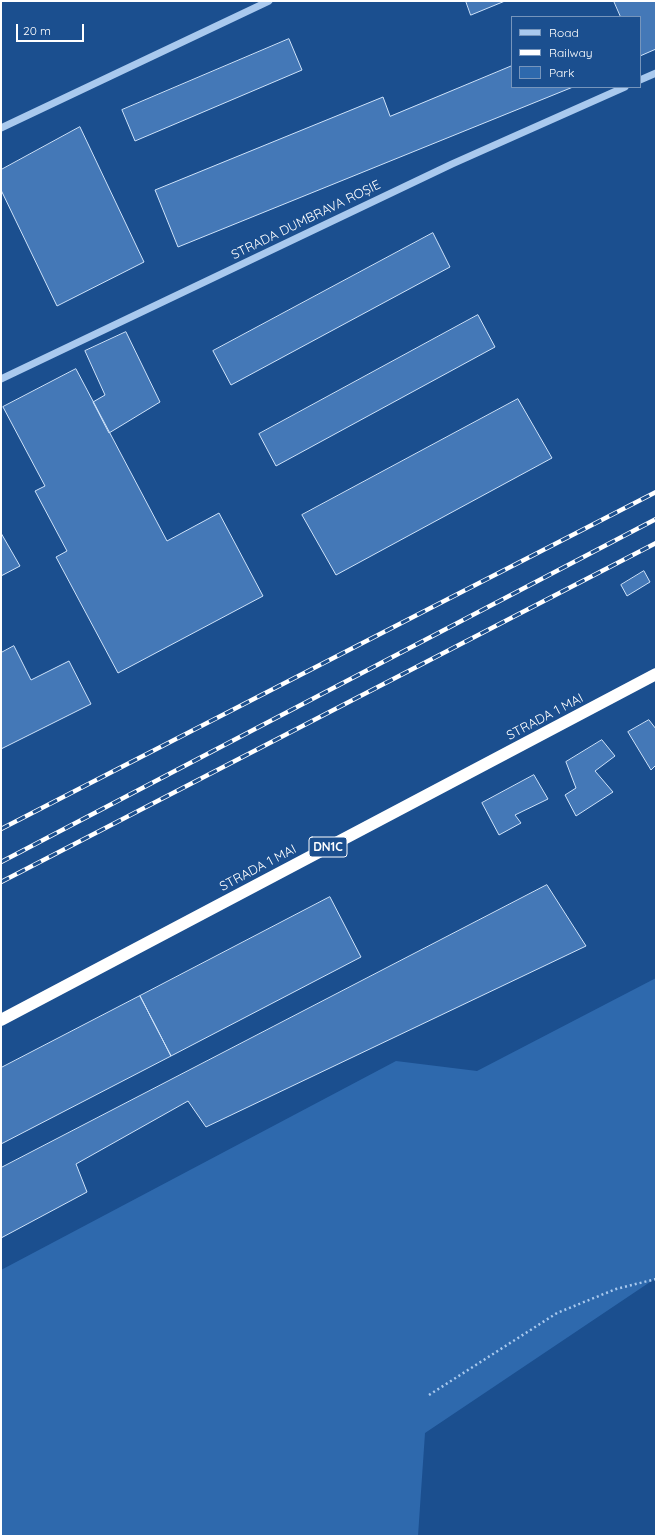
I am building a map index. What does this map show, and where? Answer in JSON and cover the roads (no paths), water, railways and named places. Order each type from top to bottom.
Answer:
[{"type":"highway","name":"STRADA 1 MAI","points":[[1,1020],[656,674]]},
{"type":"lane","points":[[1,128],[269,1]]},
{"type":"lane","points":[[641,80],[656,73]]},
{"type":"lane","name":"STRADA DUMBRAVA ROȘIE","points":[[1,378],[452,164],[622,88]]},
{"type":"railway","points":[[1,829],[656,492]]},
{"type":"railway","points":[[1,862],[656,519]]},
{"type":"railway","points":[[1,882],[656,543]]}]
